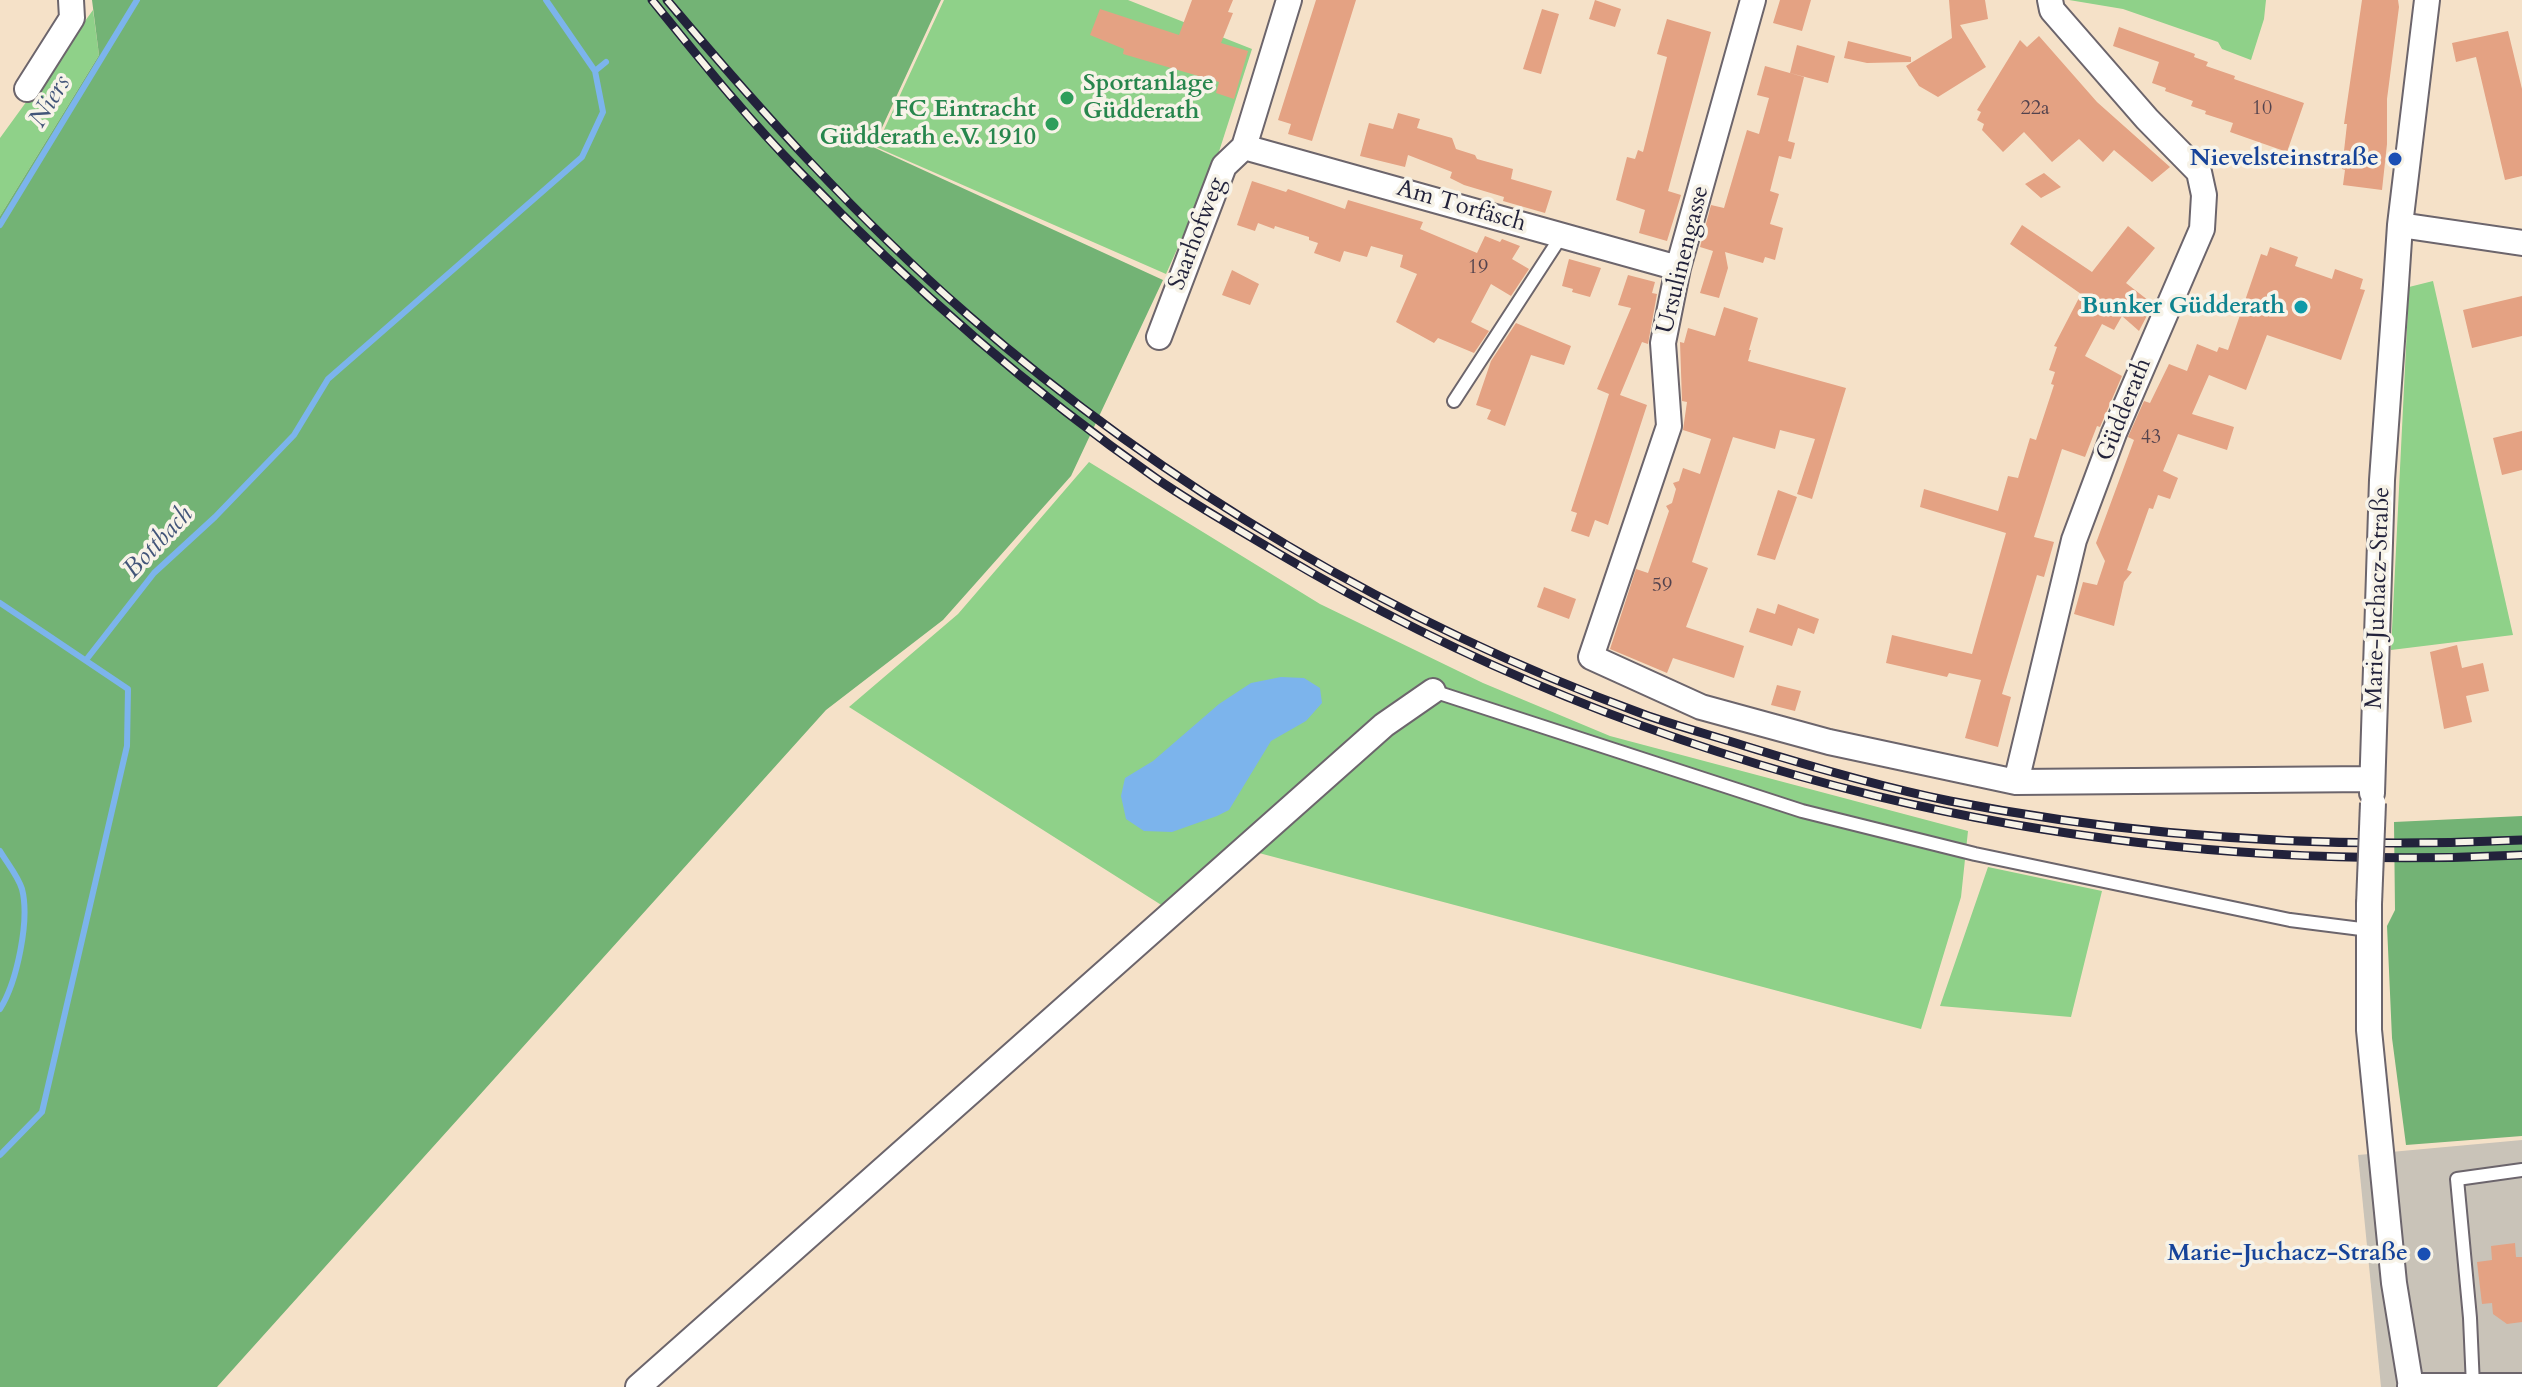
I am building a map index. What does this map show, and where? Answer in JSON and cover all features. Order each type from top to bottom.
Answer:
[{"type":"street","points":[[27,89],[72,18],[71,0]]},
{"type":"street","name":"Saarhofweg","points":[[1159,337],[1224,166],[1244,147],[1289,0]]},
{"type":"street","name":"Ursulinengasse","points":[[1753,0],[1678,268],[1663,343],[1669,426],[1591,657],[1701,707],[1829,742],[2016,782]]},
{"type":"street","name":"Güdderath","points":[[2016,782],[2074,540],[2114,433],[2202,229],[2199,172],[2147,119],[2052,10],[2050,0]]},
{"type":"street","name":"Marie-Juchacz-Straße","points":[[2410,1387],[2394,1283],[2369,1030],[2369,904],[2382,480],[2400,225],[2427,0]]},
{"type":"street","name":"Am Torfäsch","points":[[1244,147],[1678,268]]},
{"type":"street","points":[[2400,225],[2522,243]]},
{"type":"street","points":[[638,1387],[1384,725],[1433,691]]},
{"type":"street","points":[[2016,782],[2372,791]]},
{"type":"street","points":[[2410,1387],[2522,1386]]},
{"type":"lane","points":[[1454,401],[1562,235]]},
{"type":"lane","points":[[1433,691],[1802,811],[1975,854],[2260,914],[2369,930]]},
{"type":"lane","points":[[2473,1386],[2457,1179],[2522,1170]]},
{"type":"shaded area","points":[[2522,1140],[2522,1387],[2381,1387],[2358,1155]]},
{"type":"green space","points":[[92,0],[941,0],[873,147],[1163,280],[1071,476],[943,620],[826,710],[217,1387],[0,1387],[0,216],[99,55]]},
{"type":"green space","name":"Sportanlage Güdderath","points":[[944,0],[1128,0],[1252,49],[1215,164],[1166,274],[876,147]]},
{"type":"green space","points":[[2069,0],[2266,0],[2264,19],[2251,60],[2222,49],[2218,42],[2123,9]]},
{"type":"green space","points":[[93,10],[99,55],[0,216],[0,138]]},
{"type":"green space","points":[[2433,281],[2513,635],[2391,650],[2409,287]]},
{"type":"green space","points":[[1089,462],[1320,604],[1483,683],[1610,736],[1968,831],[1961,897],[1921,1029],[1259,853],[1185,920],[849,707],[958,614]]},
{"type":"green space","points":[[2522,816],[2522,1136],[2406,1145],[2392,1038],[2387,926],[2395,910],[2394,822]]},
{"type":"green space","points":[[1988,867],[2102,891],[2071,1017],[1940,1006]]},
{"type":"water","points":[[1281,677],[1304,678],[1320,688],[1322,703],[1306,721],[1271,741],[1229,810],[1172,832],[1144,831],[1126,819],[1121,796],[1125,778],[1153,761],[1219,704],[1251,683]]},
{"type":"building","points":[[1192,0],[1233,0],[1228,12],[1233,13],[1221,43],[1248,51],[1234,99],[1216,93],[1219,82],[1123,54],[1124,49],[1090,35],[1100,9],[1179,35]]},
{"type":"building","points":[[1316,0],[1356,0],[1312,141],[1288,134],[1291,124],[1278,120]]},
{"type":"building","points":[[1595,0],[1621,9],[1615,27],[1589,19]]},
{"type":"building","points":[[1780,0],[1811,0],[1802,31],[1773,23]]},
{"type":"building","points":[[1949,0],[1985,0],[1988,19],[1960,25],[1986,67],[1938,97],[1919,86],[1906,66],[1952,38]]},
{"type":"building","points":[[2362,0],[2398,0],[2399,7],[2387,99],[2387,144],[2382,190],[2343,185],[2347,124],[2344,124]]},
{"type":"building","points":[[1542,9],[1559,14],[1541,74],[1523,69]]},
{"type":"building","points":[[1667,19],[1711,32],[1668,191],[1681,195],[1667,241],[1639,233],[1645,210],[1616,200],[1627,157],[1635,159],[1638,150],[1643,152],[1667,57],[1657,54]]},
{"type":"building","points":[[2119,27],[2195,54],[2194,57],[2208,62],[2206,66],[2235,76],[2234,79],[2304,103],[2287,152],[2230,132],[2233,123],[2205,114],[2206,111],[2191,106],[2193,101],[2152,83],[2159,62],[2113,46]]},
{"type":"building","points":[[2508,31],[2522,89],[2522,176],[2505,180],[2476,57],[2456,62],[2452,43]]},
{"type":"building","points":[[2039,36],[2097,102],[2170,167],[2152,182],[2114,150],[2103,162],[2079,139],[2052,162],[2024,132],[2003,152],[1982,130],[1984,124],[1977,120],[1981,112],[1977,110],[2020,40],[2027,47]]},
{"type":"building","points":[[1848,41],[1911,57],[1911,62],[1867,63],[1844,58]]},
{"type":"building","points":[[1797,45],[1835,56],[1828,83],[1790,73]]},
{"type":"building","points":[[1765,66],[1804,77],[1788,141],[1795,143],[1791,159],[1779,156],[1770,191],[1779,194],[1770,224],[1783,228],[1775,260],[1765,257],[1763,263],[1725,252],[1728,268],[1719,298],[1700,293],[1713,251],[1700,247],[1711,205],[1724,208],[1747,130],[1759,134],[1769,98],[1757,95]]},
{"type":"building","points":[[1398,113],[1420,119],[1417,128],[1452,138],[1456,149],[1475,155],[1477,159],[1513,169],[1511,179],[1552,191],[1545,213],[1464,185],[1450,178],[1452,172],[1408,155],[1405,167],[1360,156],[1369,123],[1393,129]]},
{"type":"building","points":[[2044,173],[2061,187],[2041,198],[2025,184]]},
{"type":"building","points":[[1252,181],[1286,192],[1288,189],[1345,209],[1348,200],[1423,222],[1420,229],[1477,253],[1485,236],[1500,242],[1502,239],[1520,246],[1512,259],[1529,269],[1511,296],[1491,284],[1471,322],[1489,331],[1474,353],[1438,338],[1434,343],[1396,322],[1417,274],[1400,267],[1403,255],[1371,246],[1367,257],[1344,251],[1340,262],[1314,253],[1318,243],[1309,240],[1309,237],[1258,223],[1255,231],[1237,225]]},
{"type":"building","points":[[2022,225],[2092,272],[2128,226],[2155,248],[2126,283],[2153,304],[2139,331],[2122,316],[2114,330],[2102,324],[2085,356],[2122,376],[2085,457],[2062,449],[2034,537],[2054,542],[2044,577],[2037,575],[2002,694],[2011,697],[1998,747],[1965,738],[1981,680],[1949,673],[1947,677],[1886,663],[1892,635],[1972,654],[2006,533],[1920,507],[1924,489],[1998,511],[2008,476],[2018,478],[2030,438],[2036,440],[2054,385],[2051,384],[2055,372],[2049,370],[2057,347],[2054,346],[2081,294],[2010,244]]},
{"type":"building","points":[[2270,247],[2298,257],[2295,266],[2332,279],[2335,269],[2363,279],[2360,289],[2365,290],[2341,360],[2267,335],[2246,390],[2209,375],[2192,414],[2234,427],[2227,450],[2178,434],[2163,471],[2178,478],[2170,499],[2158,495],[2153,509],[2149,508],[2127,570],[2132,572],[2124,582],[2114,626],[2074,614],[2083,582],[2097,585],[2105,561],[2096,543],[2134,440],[2128,437],[2144,401],[2150,403],[2169,364],[2187,371],[2197,344],[2217,352],[2219,347],[2228,350],[2261,254],[2267,256]]},
{"type":"building","points":[[1569,259],[1601,268],[1590,297],[1562,286]]},
{"type":"building","points":[[1232,270],[1259,284],[1250,305],[1222,295]]},
{"type":"building","points":[[1628,275],[1655,282],[1652,293],[1657,294],[1648,344],[1642,342],[1620,395],[1647,405],[1608,525],[1595,520],[1589,537],[1571,531],[1577,513],[1571,511],[1609,394],[1597,389],[1631,308],[1618,305]]},
{"type":"building","points":[[2522,296],[2522,336],[2472,348],[2463,310]]},
{"type":"building","points":[[1724,307],[1758,318],[1748,361],[1846,388],[1812,499],[1797,494],[1815,439],[1780,430],[1775,449],[1733,437],[1692,562],[1708,568],[1686,627],[1744,646],[1734,678],[1673,658],[1667,673],[1610,649],[1636,569],[1648,573],[1669,511],[1666,506],[1672,503],[1676,489],[1673,483],[1679,481],[1683,468],[1700,474],[1711,439],[1683,430],[1687,402],[1682,401],[1680,342],[1684,343],[1688,328],[1715,336]]},
{"type":"building","points":[[1516,323],[1571,346],[1564,365],[1531,355],[1505,426],[1487,419],[1491,410],[1476,405],[1491,361]]},
{"type":"building","points":[[2522,431],[2522,470],[2502,475],[2493,438]]},
{"type":"building","points":[[1778,490],[1797,497],[1775,560],[1757,555]]},
{"type":"building","points":[[1544,587],[1576,599],[1569,619],[1537,607]]},
{"type":"building","points":[[1778,604],[1819,619],[1814,634],[1798,628],[1792,646],[1749,632],[1757,608],[1775,614]]},
{"type":"building","points":[[2457,645],[2462,668],[2483,663],[2489,691],[2466,696],[2472,722],[2444,729],[2430,652]]},
{"type":"building","points":[[1777,685],[1801,691],[1795,711],[1771,705]]},
{"type":"building","points":[[2515,1243],[2516,1257],[2522,1257],[2522,1322],[2507,1324],[2493,1314],[2492,1303],[2482,1304],[2477,1262],[2492,1260],[2491,1246]]},
{"type":"waterway","name":"Niers","points":[[0,225],[137,0]]},
{"type":"waterway","points":[[546,0],[595,71]]},
{"type":"waterway","name":"Bottbach","points":[[86,660],[154,573],[215,517],[294,435],[328,379],[582,157],[603,112],[595,71],[606,62]]},
{"type":"waterway","name":"Bottbach","points":[[0,603],[128,689],[127,746],[42,1112],[0,1155]]},
{"type":"waterway","points":[[0,851],[15,874],[24,902],[17,967],[0,1009]]},
{"type":"railway","points":[[652,0],[742,108],[840,213],[970,334],[1016,372],[1109,445],[1186,498],[1276,552],[1420,631],[1569,698],[1721,753],[1876,796],[2035,828],[2195,848],[2358,857],[2522,855]]},
{"type":"railway","points":[[667,0],[738,83],[849,202],[927,278],[1043,378],[1203,493],[1373,594],[1461,638],[1551,678],[1655,718],[1821,769],[1950,801],[2092,824],[2235,838],[2378,843],[2522,840]]},
{"type":"place","name":"Sportanlage Güdderath","points":[[1067,98]]},
{"type":"place","name":"FC Eintracht Güdderath e.V. 1910","points":[[1052,124]]},
{"type":"place","name":"Nievelsteinstraße","points":[[2395,159]]},
{"type":"place","name":"Bunker Güdderath","points":[[2301,307]]},
{"type":"place","name":"Marie-Juchacz-Straße","points":[[2424,1254]]}]
